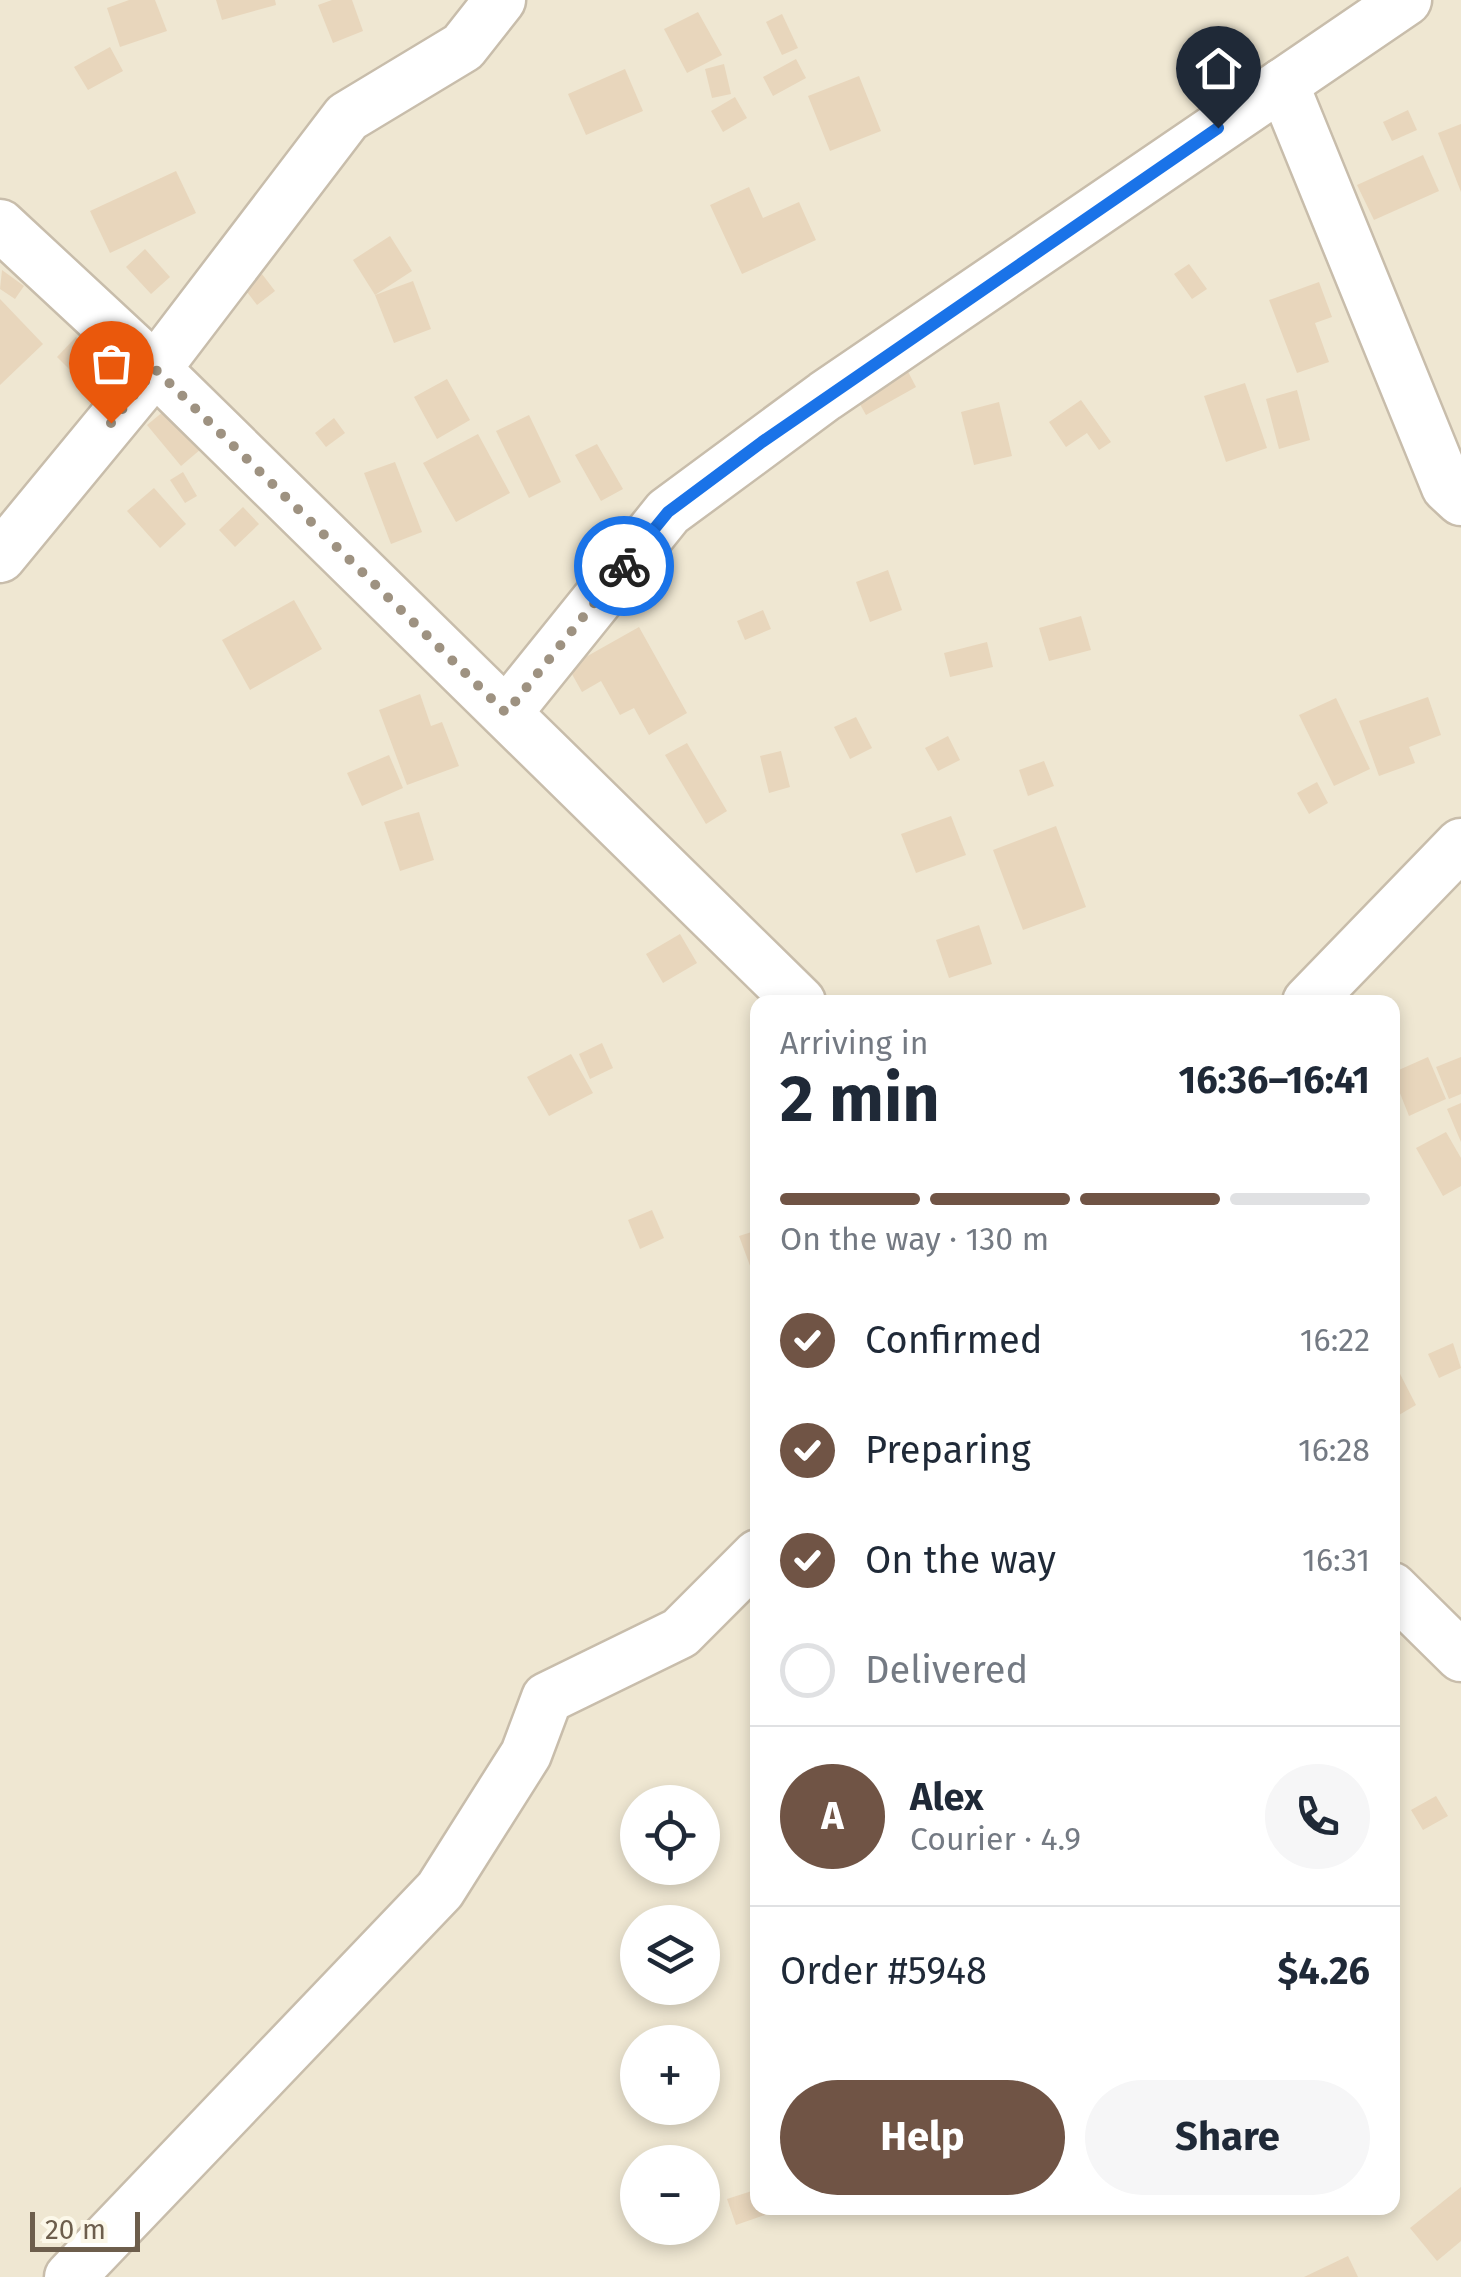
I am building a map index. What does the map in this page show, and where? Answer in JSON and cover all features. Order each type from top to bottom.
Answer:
[{"type":"street","points":[[0,557],[155,369],[347,117],[463,47],[500,0]]},
{"type":"street","points":[[506,713],[668,512],[825,396],[1406,0]]},
{"type":"street","points":[[1283,84],[1447,487],[1461,500]]},
{"type":"street","points":[[0,225],[155,369],[793,995]]},
{"type":"street","points":[[1315,995],[1461,844]]},
{"type":"street","points":[[70,2277],[440,1890],[526,1754],[546,1698],[680,1633],[750,1563]]},
{"type":"street","points":[[1400,1596],[1461,1656]]},
{"type":"shaded area","points":[[0,0],[1461,0],[1461,2277],[0,2277]]},
{"type":"building","points":[[129,0],[155,0],[167,31],[120,47],[107,8]]},
{"type":"building","points":[[216,0],[275,0],[276,5],[222,20]]},
{"type":"building","points":[[352,0],[363,31],[333,43],[318,5]]},
{"type":"building","points":[[698,12],[722,55],[687,73],[664,29]]},
{"type":"building","points":[[782,14],[798,48],[782,55],[766,22]]},
{"type":"building","points":[[110,47],[123,71],[88,90],[74,67]]},
{"type":"building","points":[[796,59],[806,78],[773,96],[763,77]]},
{"type":"building","points":[[724,64],[731,94],[712,98],[705,69]]},
{"type":"building","points":[[625,69],[643,111],[586,135],[568,94]]},
{"type":"building","points":[[859,76],[881,131],[830,151],[808,96]]},
{"type":"building","points":[[735,97],[747,118],[723,132],[711,111]]},
{"type":"building","points":[[1408,110],[1417,130],[1392,141],[1383,122]]},
{"type":"building","points":[[1461,124],[1461,192],[1438,133]]},
{"type":"building","points":[[1423,155],[1439,191],[1374,220],[1357,185]]},
{"type":"building","points":[[176,171],[196,213],[110,253],[90,211]]},
{"type":"building","points":[[749,187],[763,218],[799,202],[816,240],[742,274],[710,205]]},
{"type":"building","points":[[390,236],[412,271],[375,295],[353,260]]},
{"type":"building","points":[[145,249],[170,277],[151,294],[126,267]]},
{"type":"building","points":[[1189,264],[1207,289],[1192,299],[1174,274]]},
{"type":"building","points":[[2,270],[24,286],[15,299],[0,289]]},
{"type":"building","points":[[262,274],[275,291],[257,305],[244,288]]},
{"type":"building","points":[[413,281],[431,329],[394,343],[375,295]]},
{"type":"building","points":[[1319,282],[1332,317],[1315,323],[1329,362],[1297,373],[1269,300]]},
{"type":"building","points":[[0,299],[43,344],[0,385]]},
{"type":"building","points":[[76,337],[93,354],[74,374],[57,357]]},
{"type":"building","points":[[903,362],[916,387],[866,415],[852,390]]},
{"type":"building","points":[[447,379],[470,420],[437,439],[414,397]]},
{"type":"building","points":[[1245,383],[1267,448],[1226,462],[1204,396]]},
{"type":"building","points":[[1297,390],[1310,440],[1279,449],[1266,399]]},
{"type":"building","points":[[1081,400],[1111,442],[1099,450],[1087,433],[1066,447],[1049,422]]},
{"type":"building","points":[[175,402],[208,443],[181,466],[147,425]]},
{"type":"building","points":[[999,402],[1012,456],[974,465],[961,412]]},
{"type":"building","points":[[529,415],[561,482],[529,498],[496,431]]},
{"type":"building","points":[[334,418],[345,433],[326,447],[315,433]]},
{"type":"building","points":[[478,434],[510,493],[456,522],[423,463]]},
{"type":"building","points":[[597,444],[623,489],[601,501],[575,455]]},
{"type":"building","points":[[395,462],[422,532],[391,544],[364,473]]},
{"type":"building","points":[[183,472],[197,496],[185,503],[170,480]]},
{"type":"building","points":[[154,488],[186,524],[160,548],[127,511]]},
{"type":"building","points":[[243,507],[259,524],[235,547],[219,530]]},
{"type":"building","points":[[888,570],[902,610],[870,622],[856,582]]},
{"type":"building","points":[[294,600],[322,649],[250,690],[222,640]]},
{"type":"building","points":[[763,610],[771,629],[745,640],[737,621]]},
{"type":"building","points":[[1081,616],[1091,650],[1049,661],[1039,628]]},
{"type":"building","points":[[639,627],[687,713],[649,735],[634,708],[620,715],[601,681],[582,692],[568,667]]},
{"type":"building","points":[[987,642],[993,667],[950,677],[944,653]]},
{"type":"building","points":[[420,694],[431,726],[442,722],[459,766],[407,785],[379,710]]},
{"type":"building","points":[[1428,697],[1441,735],[1409,747],[1415,763],[1379,776],[1359,721]]},
{"type":"building","points":[[1336,698],[1370,769],[1334,786],[1299,715]]},
{"type":"building","points":[[856,717],[872,748],[850,759],[834,727]]},
{"type":"building","points":[[948,736],[960,760],[938,771],[925,748]]},
{"type":"building","points":[[687,743],[727,811],[706,824],[665,755]]},
{"type":"building","points":[[781,751],[790,787],[769,793],[760,756]]},
{"type":"building","points":[[389,755],[403,788],[362,806],[347,773]]},
{"type":"building","points":[[1044,761],[1054,786],[1028,796],[1019,770]]},
{"type":"building","points":[[1317,782],[1328,803],[1309,814],[1297,793]]},
{"type":"building","points":[[419,812],[434,860],[400,871],[384,822]]},
{"type":"building","points":[[951,816],[966,855],[916,873],[901,834]]},
{"type":"building","points":[[1056,826],[1086,907],[1023,930],[993,850]]},
{"type":"building","points":[[979,925],[992,964],[949,978],[936,940]]},
{"type":"building","points":[[680,934],[697,963],[663,983],[646,954]]},
{"type":"building","points":[[602,1043],[613,1068],[590,1079],[579,1054]]},
{"type":"building","points":[[571,1054],[593,1093],[549,1116],[527,1077]]},
{"type":"building","points":[[1428,1057],[1446,1099],[1409,1116],[1400,1093],[1400,1069]]},
{"type":"building","points":[[1461,1057],[1461,1094],[1449,1099],[1436,1067]]},
{"type":"building","points":[[1461,1103],[1461,1142],[1447,1109]]},
{"type":"building","points":[[1446,1132],[1461,1158],[1461,1186],[1443,1196],[1416,1148]]},
{"type":"building","points":[[652,1210],[664,1238],[640,1249],[628,1220]]},
{"type":"building","points":[[750,1233],[750,1266],[739,1236]]},
{"type":"building","points":[[1453,1343],[1461,1368],[1439,1378],[1428,1354]]},
{"type":"building","points":[[1400,1374],[1416,1405],[1400,1414]]},
{"type":"building","points":[[1436,1796],[1448,1816],[1423,1830],[1411,1810]]},
{"type":"building","points":[[1461,2187],[1461,2241],[1437,2261],[1410,2228]]},
{"type":"building","points":[[750,2192],[750,2215],[765,2215],[736,2225],[727,2199]]},
{"type":"building","points":[[1348,2256],[1358,2277],[1304,2277]]},
{"type":"way so far","points":[[111,423],[155,369],[506,713],[624,566]]},
{"type":"route","points":[[624,566],[668,512],[762,442],[1218,128]]}]
